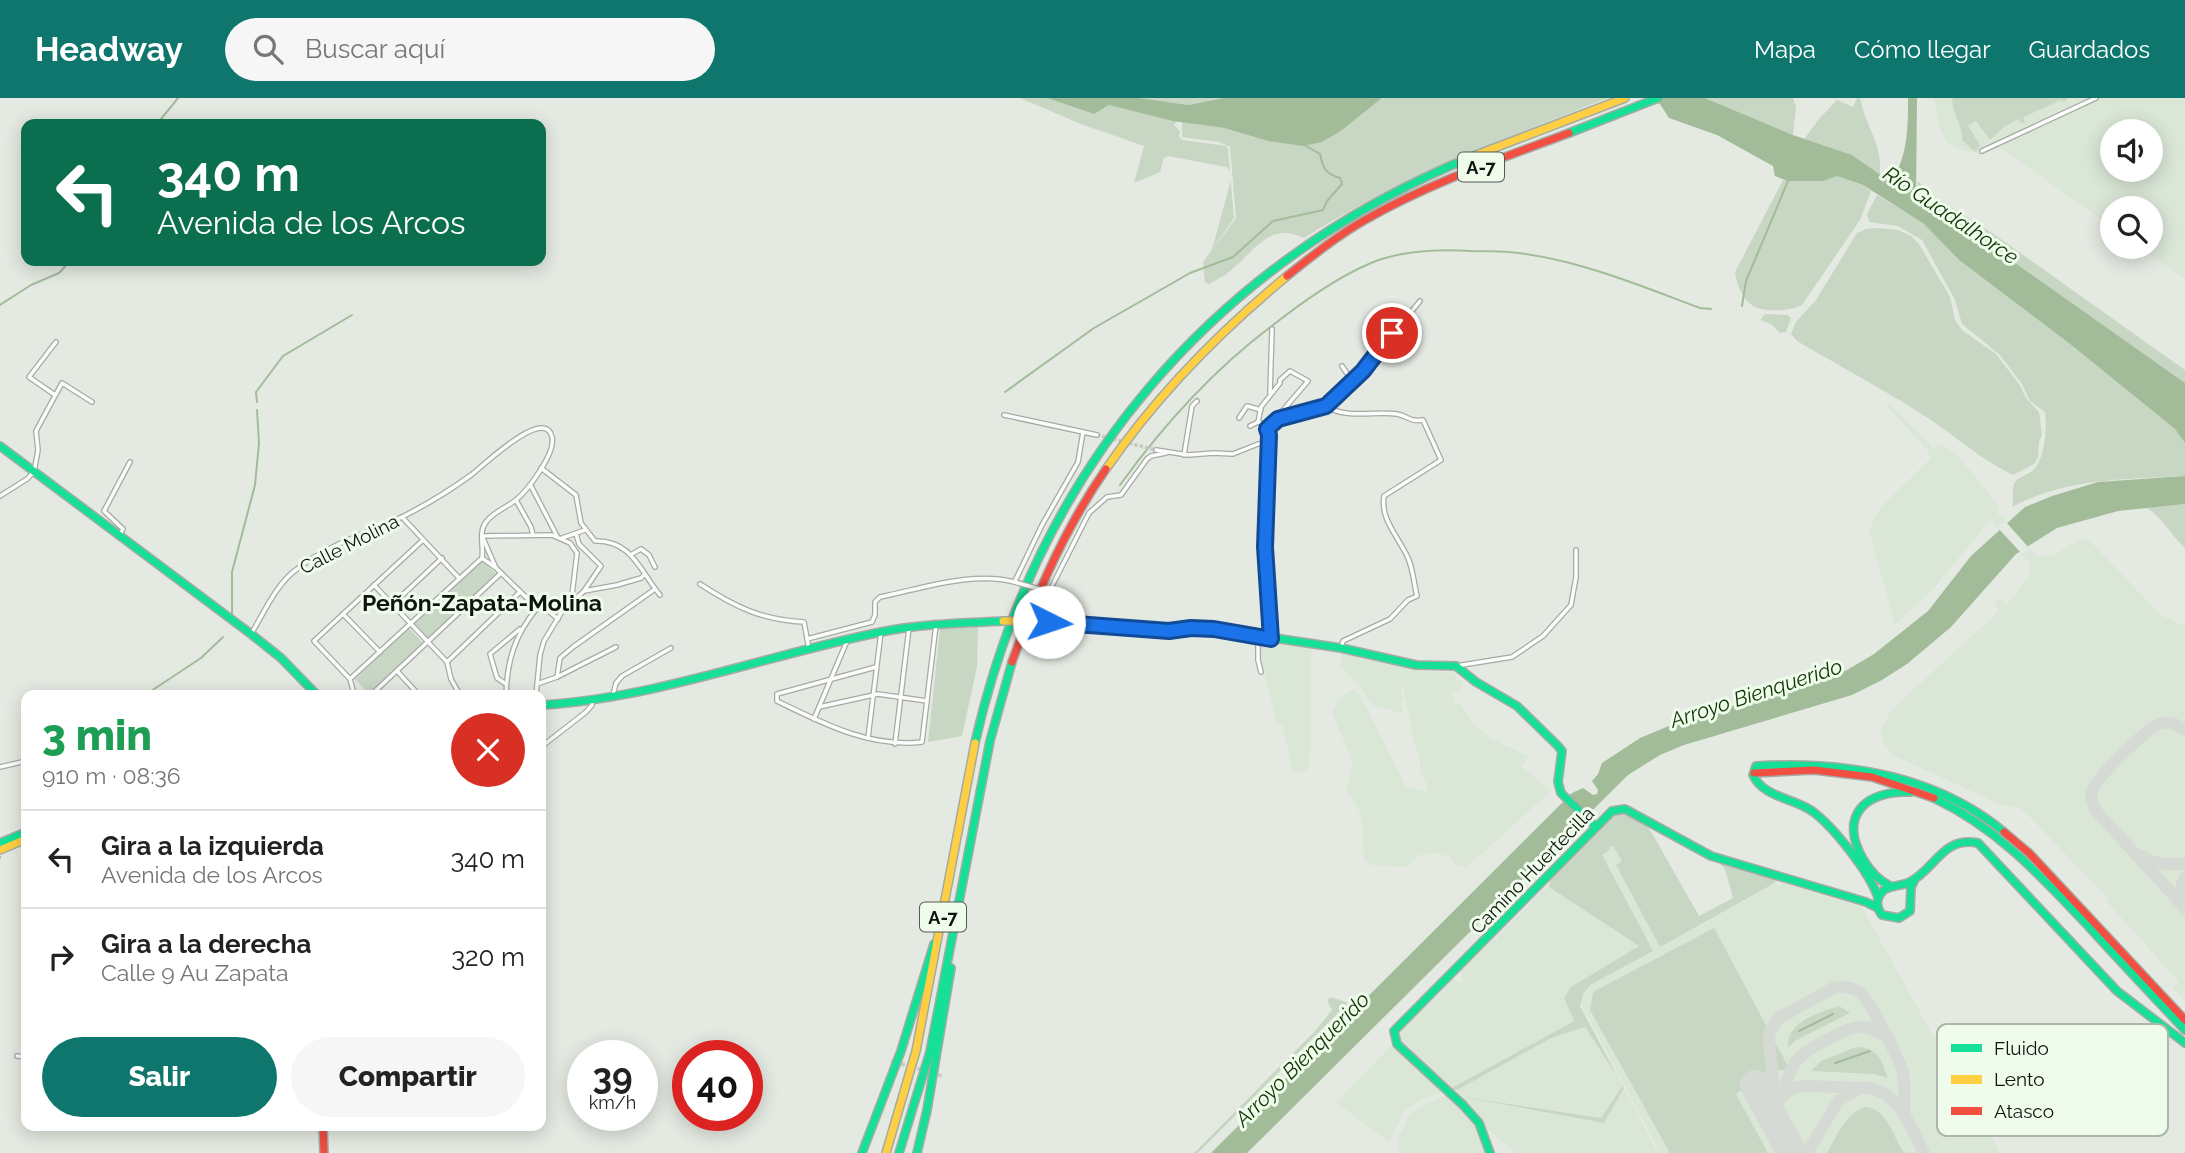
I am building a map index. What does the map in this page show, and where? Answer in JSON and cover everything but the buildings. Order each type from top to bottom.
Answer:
[{"type":"main road","name":"A-7","points":[[886,1153],[912,1067],[975,741],[992,678],[1019,600],[1047,538],[1076,487],[1117,427],[1166,367],[1222,311],[1302,248],[1368,206],[1435,172],[1625,98]]},
{"type":"main road","name":"A-7","points":[[899,1153],[932,1038],[989,743],[1005,682],[1031,605],[1059,545],[1088,493],[1130,432],[1177,375],[1234,319],[1313,255],[1375,215],[1439,184],[1658,98]]},
{"type":"main road","points":[[0,446],[251,634],[281,658],[312,690]]},
{"type":"main road","points":[[546,704],[592,699],[683,681],[881,632],[908,628],[1032,621],[1169,631],[1214,629],[1341,648],[1416,665],[1457,666],[1517,706],[1562,751],[1558,782],[1562,794],[1596,827]]},
{"type":"main road","points":[[304,682],[308,690]]},
{"type":"main road","points":[[1756,771],[1819,763],[1880,772],[1938,792],[1979,813],[2017,842],[2041,865],[2185,1020]]},
{"type":"main road","points":[[1756,771],[1795,770],[1872,777],[1927,794],[1978,822],[2023,858],[2185,1030]]},
{"type":"main road","points":[[1756,771],[1754,779],[1765,790],[1805,806],[1830,827],[1874,886],[1885,917],[1901,919],[1912,906],[1910,895],[1915,879]]},
{"type":"main road","points":[[1927,794],[1895,789],[1883,791],[1864,803],[1855,817],[1853,834],[1858,850],[1875,877],[1890,886],[1899,886],[1915,879],[1960,841],[1969,839],[1978,843],[2130,1004],[2164,1024]]},
{"type":"main road","name":"Camino Huertecilla","points":[[1490,1153],[1479,1123],[1397,1044],[1394,1031],[1612,811],[1625,809],[1710,856],[1866,902],[1878,902]]},
{"type":"main road","points":[[0,843],[21,834]]},
{"type":"main road","points":[[0,850],[21,841]]},
{"type":"main road","points":[[1878,902],[1890,886]]},
{"type":"main road","points":[[1899,886],[1910,895]]},
{"type":"main road","points":[[862,1153],[901,1051],[945,906]]},
{"type":"main road","points":[[916,1153],[927,1110],[945,1009],[957,909]]},
{"type":"main road","points":[[2168,1027],[2185,1043]]},
{"type":"main road","points":[[323,1131],[324,1153]]},
{"type":"street","points":[[1982,151],[2096,98]]},
{"type":"street","points":[[1278,419],[1326,406],[1352,381],[1420,301]]},
{"type":"street","points":[[1270,393],[1272,329]]},
{"type":"street","points":[[55,342],[29,377],[55,395]]},
{"type":"street","points":[[1342,366],[1352,381]]},
{"type":"street","points":[[1258,422],[1270,393],[1290,371],[1308,381],[1267,429]]},
{"type":"street","points":[[0,495],[34,472],[38,450],[36,431],[62,383],[92,402]]},
{"type":"street","points":[[1184,455],[1192,407],[1197,401]]},
{"type":"street","points":[[1239,418],[1247,406],[1261,410]]},
{"type":"street","points":[[1326,406],[1329,409],[1348,412],[1401,415],[1413,422],[1423,420],[1441,460],[1384,496],[1383,505],[1388,525],[1409,560],[1417,596],[1408,600],[1390,619],[1343,641],[1341,648]]},
{"type":"street","points":[[1004,415],[1097,435]]},
{"type":"street","points":[[1250,426],[1258,422],[1264,424],[1267,429],[1265,547],[1271,639]]},
{"type":"street","name":"Calle Molina","points":[[251,634],[274,595],[295,570],[317,556],[428,503],[469,477],[529,430],[541,428],[552,437],[552,449],[541,468]]},
{"type":"street","points":[[1016,583],[1042,525],[1078,462],[1083,432]]},
{"type":"street","points":[[1156,450],[1184,455],[1233,454],[1268,443]]},
{"type":"street","points":[[807,639],[872,622],[875,615],[874,602],[880,597],[967,580],[1002,579],[1049,592],[1089,513],[1107,497],[1121,495],[1147,459],[1166,453]]},
{"type":"street","points":[[119,536],[123,529],[104,511],[130,462]]},
{"type":"street","points":[[350,680],[482,558],[482,536],[486,522],[531,486],[541,468],[576,495],[581,523],[595,541],[607,542],[632,554],[644,575],[660,594]]},
{"type":"street","points":[[531,486],[560,537],[570,543],[577,553],[572,595],[544,641],[536,690]]},
{"type":"street","points":[[516,500],[533,535]]},
{"type":"street","points":[[401,517],[459,578]]},
{"type":"street","points":[[482,536],[560,537],[585,530]]},
{"type":"street","points":[[567,606],[584,591],[601,566],[577,541],[576,534]]},
{"type":"street","points":[[482,536],[496,568]]},
{"type":"street","points":[[353,690],[350,680],[314,641],[423,540]]},
{"type":"street","points":[[577,553],[583,548]]},
{"type":"street","points":[[632,554],[641,549],[649,555],[655,567]]},
{"type":"street","points":[[1457,666],[1512,657],[1543,636],[1571,605],[1576,577],[1576,550]]},
{"type":"street","points":[[392,605],[442,558]]},
{"type":"street","points":[[482,558],[537,608]]},
{"type":"street","points":[[376,690],[501,573]]},
{"type":"street","points":[[584,591],[617,585],[644,575]]},
{"type":"street","points":[[700,584],[750,613],[783,621],[804,622],[810,651]]},
{"type":"street","points":[[374,585],[447,662],[457,690]]},
{"type":"street","points":[[557,677],[560,658],[566,652],[655,589]]},
{"type":"street","points":[[447,662],[520,592]]},
{"type":"street","points":[[572,595],[578,598]]},
{"type":"street","points":[[506,684],[497,678],[490,654],[541,605],[558,619]]},
{"type":"street","points":[[343,614],[380,652]]},
{"type":"street","points":[[876,667],[777,694],[777,701],[834,728],[868,738],[895,744],[922,742],[936,625]]},
{"type":"street","points":[[506,690],[511,658],[521,627]]},
{"type":"street","points":[[895,744],[908,628]]},
{"type":"street","points":[[868,738],[881,632]]},
{"type":"street","points":[[1258,637],[1261,672]]},
{"type":"street","points":[[814,719],[847,641]]},
{"type":"street","points":[[537,684],[557,677],[616,647]]},
{"type":"street","points":[[613,695],[616,683],[622,676],[671,648]]},
{"type":"street","points":[[397,671],[414,690]]},
{"type":"street","points":[[819,707],[873,695],[927,701]]},
{"type":"street","points":[[546,743],[586,712],[592,705],[592,699]]},
{"type":"street","points":[[0,767],[21,762]]},
{"type":"street","points":[[17,1056],[21,1056]]},
{"type":"shaded area","points":[[1020,98],[1047,98],[1094,114],[1109,105],[1177,121],[1174,125],[1183,140],[1226,146],[1230,177],[1226,167],[1168,156],[1164,158],[1160,172],[1134,183],[1144,146],[1081,124]]},
{"type":"shaded area","points":[[1047,98],[1139,98],[1189,105],[1223,98],[1382,98],[1341,131],[1322,142],[1303,146],[1268,141],[1224,128],[1173,121],[1109,105],[1094,114]]},
{"type":"shaded area","points":[[1139,98],[1223,98],[1189,105]]},
{"type":"shaded area","points":[[1382,98],[1608,98],[1415,178],[1304,238],[1283,233],[1267,238],[1234,268],[1209,284],[1205,283],[1203,262],[1236,218],[1230,147],[1219,142],[1182,137],[1182,122],[1224,128],[1268,141],[1322,142],[1341,131]]},
{"type":"shaded area","points":[[1645,98],[1705,98],[1793,135],[1852,155],[1891,182],[1904,152],[1908,98],[1917,98],[1916,199],[1997,250],[2185,383],[2185,443],[2175,429],[2070,344],[1959,260],[1924,224],[1863,185],[1837,176],[1824,181],[1788,181],[1775,176],[1773,166],[1717,135],[1669,118],[1660,104]]},
{"type":"shaded area","points":[[1705,98],[1793,98],[1796,106],[1793,135]]},
{"type":"shaded area","points":[[1857,98],[1860,98],[1879,152],[1880,174],[1852,155],[1804,139],[1837,100],[1853,107]]},
{"type":"shaded area","points":[[1934,98],[2185,98],[2185,279],[2157,259],[2163,259],[2163,196],[2100,196],[2100,219],[1999,147],[1981,155],[1948,143],[1939,128]]},
{"type":"shaded area","points":[[1952,98],[2067,100],[2061,100],[2028,115],[2023,118],[2025,122],[2022,124],[2018,119],[1990,140],[1976,121],[1968,126],[1980,145],[1974,151],[1962,140]]},
{"type":"shaded area","points":[[1837,176],[1863,185],[1871,191],[1860,220],[1802,305],[1778,310],[1764,310],[1753,306],[1741,291],[1735,272],[1783,180],[1824,181]]},
{"type":"shaded area","points":[[1231,181],[1234,218],[1209,254],[1213,246]]},
{"type":"shaded area","points":[[1918,181],[1929,193],[1995,235],[2185,370],[2185,383],[1997,250],[1916,199]]},
{"type":"shaded area","points":[[1877,195],[1924,224],[1959,260],[2070,344],[2175,429],[2185,443],[2185,476],[2076,485],[2034,497],[2012,507],[2015,482],[2032,471],[2040,460],[2045,436],[2045,412],[2030,401],[2022,384],[2000,355],[1962,324],[1955,300],[1922,240],[1898,226],[1869,222],[1867,214]]},
{"type":"shaded area","points":[[1878,228],[1898,230],[1911,236],[1919,244],[1950,297],[1955,320],[1962,330],[1996,354],[2019,384],[2026,398],[2039,412],[2042,435],[2034,464],[2013,475],[1928,418],[1797,341],[1791,334],[1796,322],[1816,300],[1857,233]]},
{"type":"shaded area","points":[[1765,314],[1787,315],[1791,318],[1786,332],[1780,333],[1771,324],[1760,320]]},
{"type":"shaded area","points":[[1890,403],[1933,448],[1941,443],[1959,457],[2000,507],[1996,511],[2036,555],[2052,556],[2082,538],[2092,543],[2161,615],[2185,626],[2185,1001],[2173,988],[2179,982],[2107,902],[2109,900],[2025,812],[2018,807],[2001,805],[1897,757],[1883,741],[1881,729],[1891,710],[1999,611],[1994,604],[2000,598],[2006,605],[2029,577],[2029,562],[1990,520],[1934,588],[1895,625],[1869,530],[1880,508],[1931,458],[1927,450],[1887,406]]},
{"type":"shaded area","points":[[2185,476],[2185,504],[2118,511],[2057,528],[2016,554],[1951,627],[1907,664],[1882,680],[1852,695],[1684,745],[1660,755],[1628,775],[1247,1153],[1211,1153],[1572,793],[1583,788],[1593,795],[1597,794],[1598,790],[1592,781],[1602,763],[1640,738],[1676,723],[1847,670],[1874,654],[1928,611],[1971,556],[2025,507],[2098,482]]},
{"type":"shaded area","points":[[2185,504],[2185,548],[2147,508]]},
{"type":"shaded area","points":[[482,560],[496,574],[428,639],[414,624]]},
{"type":"shaded area","points":[[978,627],[977,667],[962,736],[928,742],[940,629]]},
{"type":"shaded area","points":[[409,628],[423,643],[373,690],[365,690],[355,679]]},
{"type":"shaded area","points":[[1271,642],[1311,648],[1310,767],[1295,773],[1291,767],[1283,725],[1277,723],[1260,658],[1259,649]]},
{"type":"shaded area","points":[[1342,653],[1415,670],[1455,673],[1456,679],[1464,682],[1459,691],[1452,690],[1455,705],[1459,702],[1473,723],[1490,738],[1530,757],[1521,766],[1551,791],[1466,868],[1455,864],[1448,856],[1434,853],[1419,855],[1406,867],[1371,865],[1364,860],[1359,810],[1346,791],[1353,763],[1332,712],[1338,700],[1353,689],[1359,693],[1406,786],[1426,792],[1428,787],[1420,772],[1420,759],[1414,743],[1403,686],[1401,701],[1404,714],[1372,705],[1359,686],[1340,667]]},
{"type":"shaded area","points":[[1619,812],[1638,820],[1652,833],[1699,916],[1733,898],[1725,869],[1720,864],[1723,862],[1776,878],[1775,883],[1660,947],[1616,865],[1622,861],[1613,846],[1609,847],[1610,850],[1602,855],[1653,951],[1590,985],[1583,994],[1580,1006],[1620,1080],[1585,1027],[1551,1038],[1457,1090],[1450,1089],[1574,1021],[1564,998],[1571,987],[1639,946],[1549,887],[1550,876],[1611,816]]},
{"type":"shaded area","points":[[1645,826],[1699,926],[1775,884],[1780,886],[1781,882],[1862,907],[1937,1041],[1937,1136],[1991,1136],[2000,1153],[1660,1153],[1575,992],[1651,950],[1592,837]]},
{"type":"shaded area","points":[[1549,887],[1639,946],[1571,987],[1564,998],[1574,1021],[1450,1089],[1401,1044],[1397,1035],[1399,1029],[1438,996],[1453,978],[1460,984],[1463,981],[1460,971],[1493,939],[1498,940],[1498,935]]},
{"type":"shaded area","points":[[1714,928],[1790,1070],[1773,1070],[1736,1094],[1768,1153],[1670,1153],[1590,1010],[1593,992]]},
{"type":"shaded area","points":[[1331,997],[1348,1003],[1198,1153],[1194,1153],[1315,1031],[1332,1010],[1327,1000]]},
{"type":"shaded area","points":[[1839,1006],[1850,1013],[1788,1047],[1792,1031],[1798,1025],[1814,1015]]},
{"type":"shaded area","points":[[1585,1026],[1623,1085],[1601,1118],[1498,1102],[1604,1123],[1624,1088],[1658,1153],[1515,1153],[1480,1122],[1481,1119],[1459,1098],[1462,1096],[1457,1090],[1551,1038]]},
{"type":"shaded area","points":[[1393,1044],[1443,1092],[1416,1102],[1403,1112],[1390,1142],[1336,1103]]},
{"type":"shaded area","points":[[1856,1047],[1874,1052],[1881,1060],[1888,1078],[1873,1074],[1811,1071],[1821,1061]]},
{"type":"shaded area","points":[[1623,1086],[1604,1123],[1463,1097],[1601,1118]]},
{"type":"shaded area","points":[[1447,1095],[1471,1120],[1488,1153],[1398,1153],[1399,1136],[1409,1116],[1419,1107]]},
{"type":"shaded area","points":[[1865,1107],[1872,1108],[1883,1117],[1906,1153],[1827,1153],[1847,1120]]},
{"type":"pier","points":[[2005,521],[2030,549],[2022,554],[1997,527]]},
{"type":"waterway","points":[[161,119],[178,98]]},
{"type":"waterway","points":[[1005,392],[1094,328],[1190,273],[1233,257],[1273,221],[1323,210],[1342,184],[1340,178],[1326,170],[1320,154],[1306,146]]},
{"type":"waterway","points":[[1742,306],[1746,281],[1788,181]]},
{"type":"waterway","points":[[1120,485],[1190,399],[1230,360],[1320,291],[1358,269],[1383,259],[1433,250],[1518,253],[1588,268],[1700,308],[1711,309]]},
{"type":"waterway","points":[[0,305],[31,285],[59,273],[65,266]]},
{"type":"waterway","points":[[257,402],[256,392],[283,356],[352,315]]},
{"type":"waterway","points":[[232,614],[232,572],[255,485],[259,443],[257,410]]},
{"type":"waterway","points":[[153,690],[201,658],[223,637]]},
{"type":"waterway","points":[[1799,1031],[1833,1014]]},
{"type":"waterway","points":[[1835,1063],[1870,1051]]},
{"type":"taxiway","points":[[2185,730],[2169,723],[2153,728],[2102,776],[2091,797],[2097,812],[2185,908]]},
{"type":"taxiway","points":[[2142,856],[2157,862],[2185,864]]},
{"type":"taxiway","points":[[2185,877],[2181,892],[2185,906]]},
{"type":"taxiway","points":[[1777,1125],[1770,1032],[1779,1018],[1833,988],[1840,987],[1853,989],[1864,997],[1891,1044],[1903,1074],[1905,1118]]},
{"type":"taxiway","points":[[1782,1094],[1795,1063],[1817,1045],[1858,1027],[1872,1029],[1884,1035]]},
{"type":"taxiway","points":[[1779,1101],[1788,1090],[1802,1086],[1871,1088],[1882,1092],[1898,1106],[1924,1153]]},
{"type":"taxiway","points":[[1807,1153],[1839,1100],[1857,1090]]},
{"type":"runway","points":[[1755,1085],[1792,1153]]},
{"type":"tunnel","points":[[1097,435],[1156,450]]},
{"type":"tunnel","points":[[891,1061],[926,1071]]},
{"type":"tunnel","points":[[933,1073],[942,1076]]},
{"type":"traffic: fast","points":[[1569,133],[1658,98]]},
{"type":"traffic: fast","points":[[975,743],[1004,643],[1043,550],[1092,464],[1151,386],[1219,315],[1296,253],[1382,199],[1476,155]]},
{"type":"traffic: fast","points":[[0,446],[251,634],[281,658],[312,690]]},
{"type":"traffic: fast","points":[[546,705],[584,701],[669,685],[838,641],[896,629],[1003,621]]},
{"type":"traffic: fast","points":[[1033,621],[1169,631],[1214,629],[1341,648],[1416,665],[1456,666],[1476,682],[1517,706],[1557,745],[1562,751],[1558,782],[1561,793],[1596,827]]},
{"type":"traffic: fast","points":[[899,1153],[930,1052],[990,741],[1012,662]]},
{"type":"traffic: fast","points":[[1878,897],[1859,863],[1821,818],[1764,788],[1753,775],[1756,766],[1822,766],[1887,775],[1948,797],[1977,812],[2004,832]]},
{"type":"traffic: fast","points":[[1890,886],[1875,875],[1863,859],[1856,843],[1855,818],[1861,808],[1881,795],[1911,792]]},
{"type":"traffic: fast","points":[[1934,798],[1979,824],[2018,855],[2185,1030]]},
{"type":"traffic: fast","points":[[1490,1153],[1479,1123],[1397,1044],[1394,1031],[1612,811],[1625,809],[1711,856],[1866,902],[1878,908]]},
{"type":"traffic: fast","points":[[0,843],[21,834]]},
{"type":"traffic: fast","points":[[1915,879],[1911,887],[1910,911],[1899,918],[1882,915],[1877,902],[1884,890],[1910,882],[1956,844],[1978,843],[2117,991],[2160,1024]]},
{"type":"traffic: fast","points":[[862,1153],[901,1051],[934,944]]},
{"type":"traffic: fast","points":[[917,1153],[951,968]]},
{"type":"traffic: fast","points":[[2168,1030],[2185,1043]]},
{"type":"traffic: slow","points":[[1476,155],[1625,98]]},
{"type":"traffic: slow","points":[[1106,469],[1167,390],[1237,320],[1287,276]]},
{"type":"traffic: slow","points":[[1003,621],[1033,621]]},
{"type":"traffic: slow","points":[[886,1153],[916,1051],[975,743]]},
{"type":"traffic: slow","points":[[0,850],[21,841]]},
{"type":"traffic: jam","points":[[1287,276],[1365,220],[1414,194],[1569,133]]},
{"type":"traffic: jam","points":[[1012,662],[1053,562],[1077,514],[1106,469]]},
{"type":"traffic: jam","points":[[1754,773],[1814,770],[1872,777],[1934,798]]},
{"type":"traffic: jam","points":[[2004,832],[2029,853],[2185,1020]]},
{"type":"traffic: jam","points":[[323,1131],[324,1153]]},
{"type":"district","name":"Peñón-Zapata-Molina","points":[[482,602]]},
{"type":"route","points":[[1049,622],[1169,631],[1214,629],[1271,639],[1265,547],[1269,435],[1267,429],[1278,419],[1326,406],[1363,371],[1392,333]]},
{"type":"water label","name":"Río Guadalhorce","points":[[1951,215]]},
{"type":"water label","name":"Arroyo Bienquerido","points":[[1756,693]]},
{"type":"water label","name":"Arroyo Bienquerido","points":[[1302,1059]]}]
